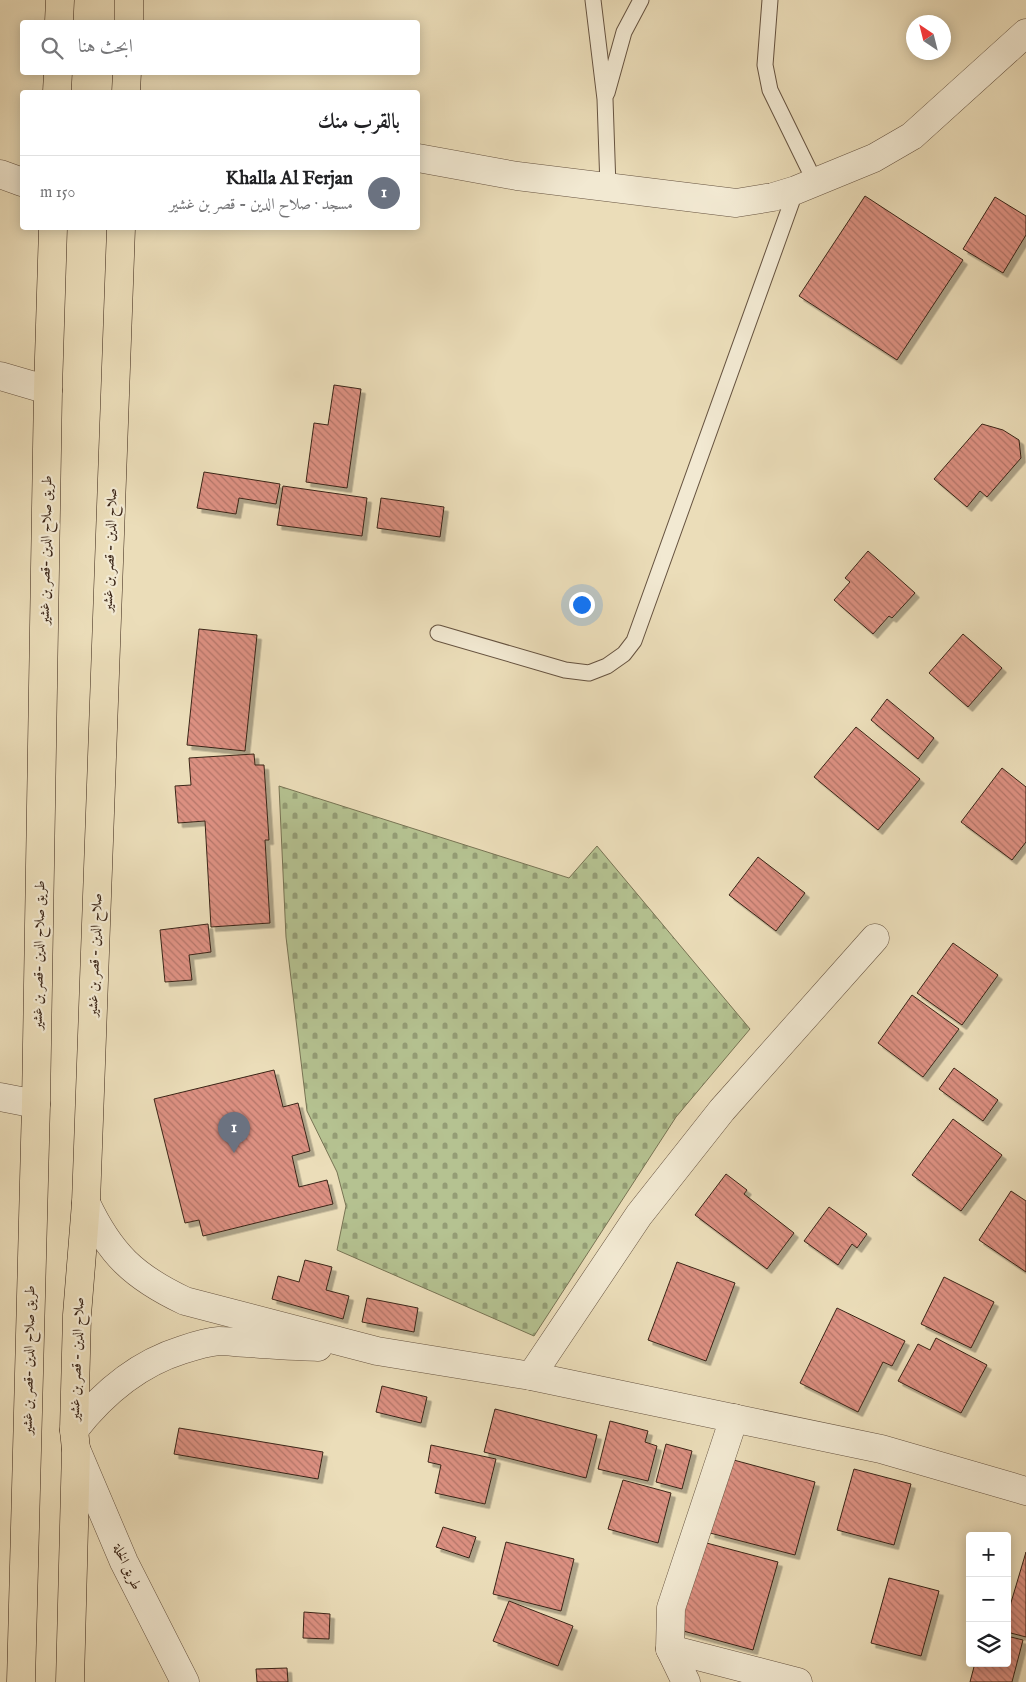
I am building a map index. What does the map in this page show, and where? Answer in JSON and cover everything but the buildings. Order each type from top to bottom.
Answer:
[{"type":"highway","points":[[59,20],[60,0]]},
{"type":"highway","points":[[129,0],[129,20]]},
{"type":"highway","points":[[57,90],[58,75]]},
{"type":"highway","points":[[126,90],[127,75]]},
{"type":"highway","name":"طريق صلاح الدين -قصر بن غشير","points":[[21,1682],[36,1104],[48,390],[53,230]]},
{"type":"highway","name":"صلاح الدين - قصر بن غشير","points":[[70,1682],[77,1315],[86,1203],[121,230]]},
{"type":"street","points":[[420,158],[517,176],[736,203],[773,197],[874,158],[912,136],[1026,33]]},
{"type":"street","points":[[0,174],[20,181]]},
{"type":"street","points":[[0,376],[48,390]]},
{"type":"street","points":[[531,1376],[639,1215],[722,1110],[875,938]]},
{"type":"street","points":[[0,1097],[36,1104]]},
{"type":"street","points":[[86,1203],[98,1229],[115,1252],[135,1272],[159,1289],[185,1301],[377,1351],[531,1376],[881,1449],[1026,1490]]},
{"type":"street","points":[[75,1440],[89,1410],[126,1377],[148,1364],[195,1346],[219,1342],[377,1351]]},
{"type":"street","points":[[686,1682],[670,1648],[670,1608],[734,1418]]},
{"type":"street","name":"طريق الخلة","points":[[75,1440],[124,1562],[185,1682]]},
{"type":"street","points":[[670,1648],[798,1682]]},
{"type":"lane","points":[[593,0],[605,99],[608,187]]},
{"type":"lane","points":[[605,99],[624,32],[642,0]]},
{"type":"lane","points":[[438,633],[565,670],[589,673],[607,666],[624,654],[634,641],[805,186],[770,90],[765,65],[770,0]]},
{"type":"green space","points":[[279,786],[569,878],[597,846],[750,1029],[676,1117],[534,1336],[337,1250],[346,1206],[337,1172],[307,1111],[286,937]]},
{"type":"place","name":"Khalla Al Ferjan","points":[[234,1153]]}]
